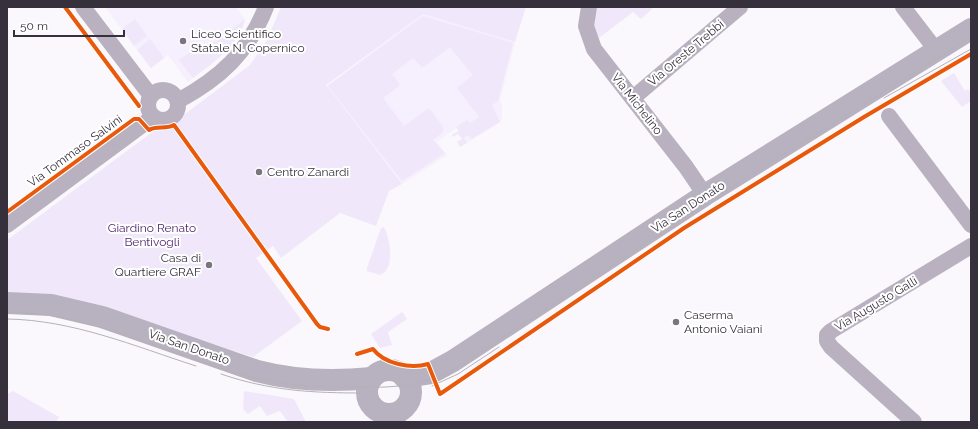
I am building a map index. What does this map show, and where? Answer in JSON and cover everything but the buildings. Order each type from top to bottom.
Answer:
[{"type":"main road","name":"Via San Donato","points":[[404,377],[431,373],[453,361],[705,196],[971,29]]},
{"type":"main road","name":"Via San Donato","points":[[7,303],[51,305],[102,317],[275,376],[312,380],[372,378]]},
{"type":"main road","points":[[391,370],[404,377],[409,383],[410,398],[402,409],[387,418],[374,408],[368,397],[368,385],[372,378],[380,372],[391,370]]},
{"type":"street","points":[[83,7],[151,96]]},
{"type":"street","points":[[178,101],[203,86],[232,63],[250,40],[266,7]]},
{"type":"street","name":"Via Michelino","points":[[589,7],[586,26],[590,41],[598,54],[686,167],[705,196]]},
{"type":"street","name":"Via Oreste Trebbi","points":[[633,98],[740,7]]},
{"type":"street","points":[[903,7],[936,50]]},
{"type":"street","points":[[166,90],[173,94],[178,101],[176,113],[170,119],[162,121],[153,117],[148,105],[151,96],[158,91],[166,90]]},
{"type":"street","points":[[889,116],[971,225]]},
{"type":"street","name":"Via Tommaso Salvini","points":[[7,225],[153,117]]},
{"type":"street","name":"Via Augusto Galli","points":[[914,422],[831,347],[827,341],[827,335],[830,331],[971,246]]},
{"type":"shaded area","name":"Liceo Scientifico Statale N. Copernico","points":[[105,7],[236,7],[245,20],[237,37],[230,47],[188,82],[168,55],[151,68]]},
{"type":"shaded area","points":[[423,14],[515,42],[500,100],[502,105],[502,120],[467,143],[456,128],[437,142],[447,155],[402,184],[326,86]]},
{"type":"green space","name":"Giardino Renato Bentivogli","points":[[281,7],[526,7],[515,42],[423,14],[326,85],[402,184],[389,191],[376,226],[340,213],[281,258],[273,246],[256,258],[302,321],[253,357],[178,333],[7,292],[7,240],[159,127],[173,123],[250,65],[267,40]]},
{"type":"green space","points":[[597,7],[654,7],[641,19],[633,12],[599,38],[594,25]]},
{"type":"green space","points":[[423,16],[513,43],[498,101],[492,105],[500,122],[472,139],[468,135],[464,138],[467,143],[460,147],[457,142],[462,139],[458,134],[453,137],[452,135],[459,131],[456,127],[467,120],[470,123],[479,117],[457,88],[473,75],[450,47],[422,68],[413,58],[392,74],[400,85],[383,98],[404,126],[429,108],[443,127],[443,132],[433,140],[445,153],[402,181],[328,86]]},
{"type":"green space","points":[[135,19],[147,36],[134,46],[122,29]]},
{"type":"green space","points":[[245,19],[242,29],[231,46],[217,60],[193,78],[179,60],[189,53],[200,53]]},
{"type":"green space","points":[[150,39],[164,58],[151,68],[137,50]]},
{"type":"green space","points":[[954,73],[965,91],[968,89],[971,94],[971,101],[962,107],[941,81]]},
{"type":"green space","points":[[384,227],[390,246],[390,260],[385,271],[380,275],[367,271],[367,268],[381,228]]},
{"type":"green space","points":[[402,312],[407,319],[388,332],[392,345],[380,348],[371,334]]},
{"type":"green space","points":[[13,391],[59,417],[56,422],[7,422],[7,394]]},
{"type":"green space","points":[[244,391],[294,399],[306,422],[288,422],[280,411],[267,416],[260,406],[248,414],[243,409]]},
{"type":"tram line","points":[[7,312],[38,314],[69,319],[99,327],[221,368],[251,377],[276,382],[314,386],[380,387],[406,385],[430,380],[455,369],[706,203],[971,37]]},
{"type":"tram line","points":[[884,98],[971,49]]},
{"type":"tram line","points":[[7,319],[32,320],[79,329],[103,335],[196,366]]},
{"type":"tram line","points":[[432,386],[458,374],[499,347]]},
{"type":"tram line","points":[[221,374],[239,380],[292,390],[365,393]]},
{"type":"cycle path","points":[[65,7],[139,106]]},
{"type":"cycle path","points":[[357,354],[373,349],[384,358],[398,364],[414,366],[428,364],[440,394],[684,228],[864,117],[971,54]]},
{"type":"cycle path","points":[[7,212],[134,119],[139,119],[149,130],[174,125],[317,324],[320,327],[328,329]]},
{"type":"place","name":"Liceo Scientifico Statale N. Copernico","points":[[183,41]]},
{"type":"place","name":"Centro Zanardi","points":[[259,172]]},
{"type":"place","name":"Casa di Quartiere GRAF","points":[[209,265]]},
{"type":"place","name":"Caserma Antonio Vaiani","points":[[676,322]]}]
